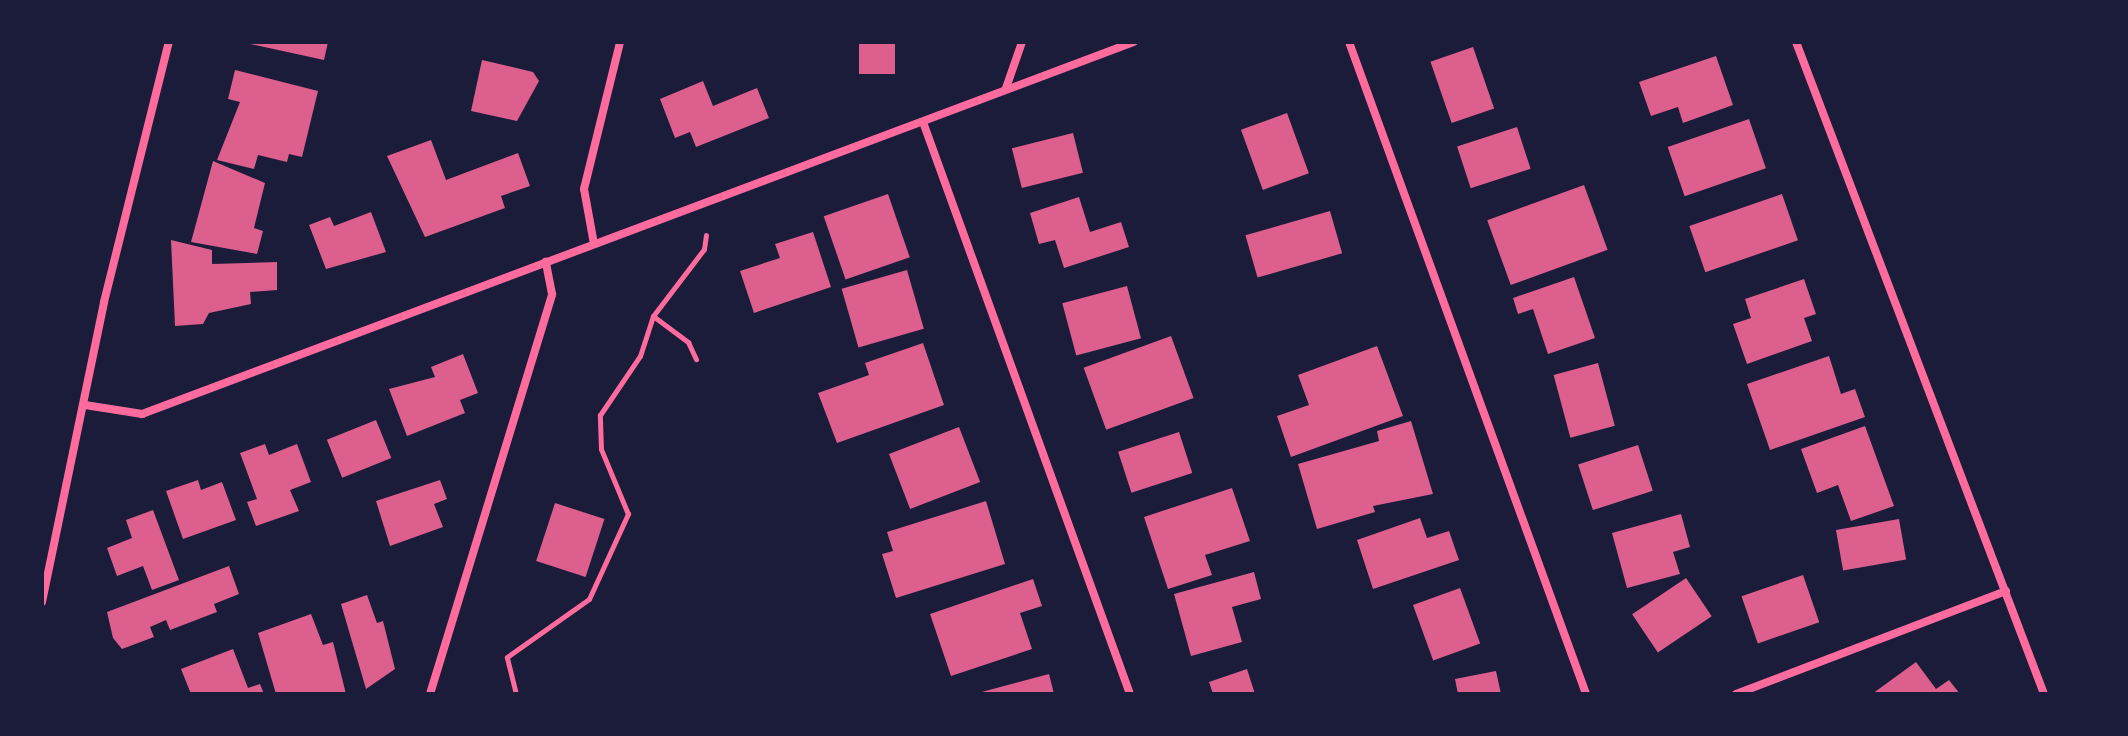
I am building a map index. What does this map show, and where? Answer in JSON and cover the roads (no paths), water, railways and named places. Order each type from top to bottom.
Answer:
[{"type":"street","points":[[42,602],[169,43],[158,42]]},
{"type":"street","points":[[594,244],[584,189],[620,42]]},
{"type":"street","points":[[1006,88],[1022,42]]},
{"type":"street","points":[[85,405],[142,414],[1134,42]]},
{"type":"street","points":[[1349,42],[1586,694]]},
{"type":"street","points":[[1796,42],[2044,694]]},
{"type":"street","points":[[923,122],[1130,694]]},
{"type":"street","points":[[430,694],[552,294],[546,262]]},
{"type":"street","points":[[1736,694],[2006,591]]}]
